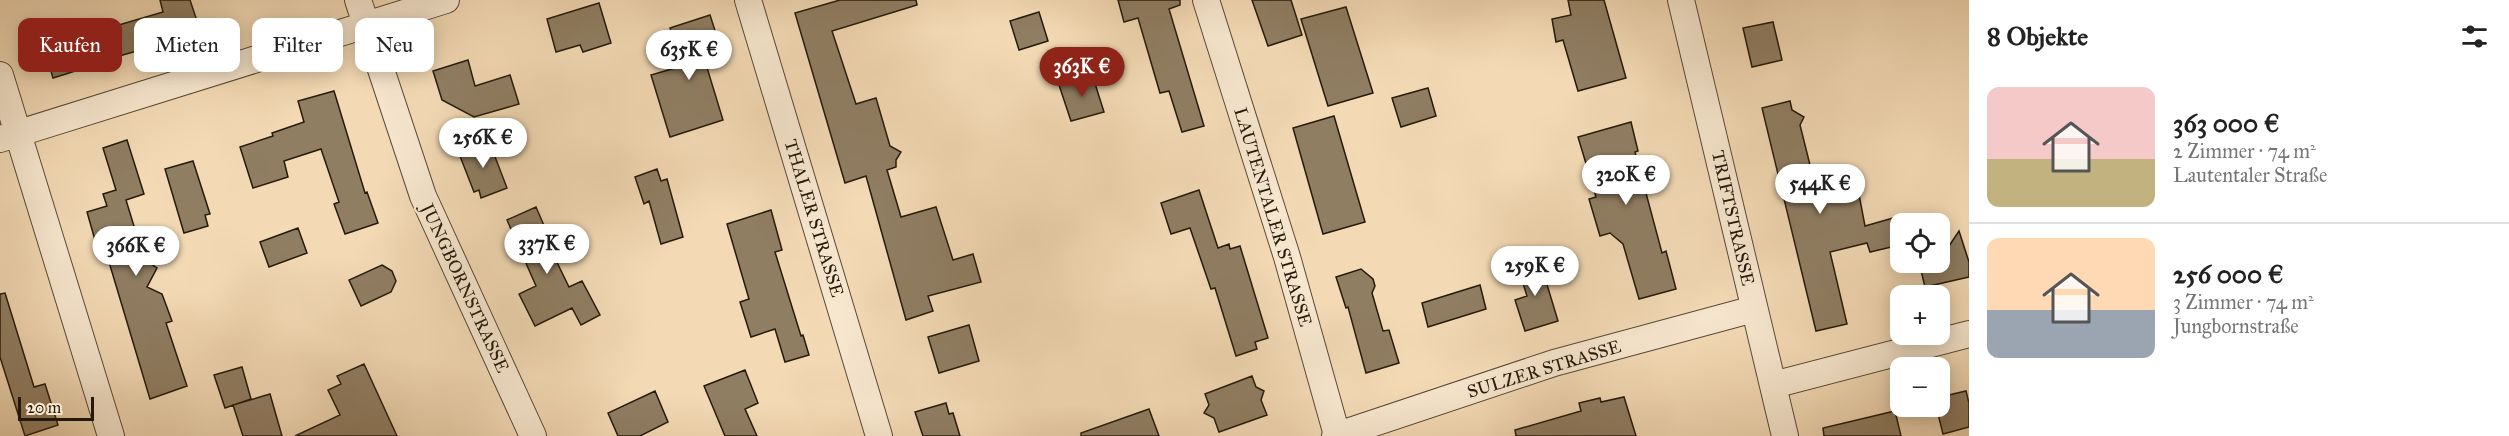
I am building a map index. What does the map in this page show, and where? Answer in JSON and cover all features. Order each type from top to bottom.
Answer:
[{"type":"street","name":"JUNGBORNSTRASSE","points":[[358,0],[364,18]]},
{"type":"street","points":[[388,18],[446,0]]},
{"type":"street","name":"THALER STRASSE","points":[[748,0],[879,436]]},
{"type":"street","name":"LAUTENTALER STRASSE","points":[[1206,0],[1287,257],[1336,436]]},
{"type":"street","name":"TRIFTSTRASSE","points":[[1681,0],[1785,436]]},
{"type":"street","points":[[9,136],[355,28]]},
{"type":"street","name":"JUNGBORNSTRASSE","points":[[382,72],[423,196],[533,436]]},
{"type":"street","points":[[0,75],[9,136],[111,436]]},
{"type":"street","name":"SULZER STRASSE","points":[[1336,436],[1554,363],[1754,309]]},
{"type":"street","points":[[1773,385],[1969,334]]},
{"type":"building","points":[[160,0],[190,0],[196,18],[143,18],[163,12]]},
{"type":"building","points":[[840,0],[916,0],[917,5],[832,31],[856,104],[876,98],[890,146],[901,152],[896,160],[896,167],[887,170],[901,217],[936,207],[953,260],[973,254],[981,282],[928,296],[933,311],[906,320],[866,176],[845,183],[795,13]]},
{"type":"building","points":[[1118,0],[1180,0],[1180,5],[1169,9],[1204,126],[1182,132],[1169,91],[1160,93],[1138,18],[1124,22]]},
{"type":"building","points":[[1252,0],[1291,0],[1302,35],[1268,46]]},
{"type":"building","points":[[1568,0],[1604,0],[1626,78],[1578,91],[1563,40],[1556,42],[1552,19],[1571,15]]},
{"type":"building","points":[[599,3],[611,43],[583,52],[580,45],[556,52],[547,19]]},
{"type":"building","points":[[1346,7],[1373,93],[1328,106],[1301,19]]},
{"type":"building","points":[[1039,12],[1048,41],[1019,50],[1010,21]]},
{"type":"building","points":[[710,15],[719,43],[701,48],[723,120],[670,137],[651,75],[682,66],[670,28]]},
{"type":"building","points":[[134,21],[134,52],[122,55],[122,24]]},
{"type":"building","points":[[1773,22],[1782,60],[1752,67],[1743,28]]},
{"type":"building","points":[[468,60],[475,86],[510,75],[519,104],[474,117],[442,100],[434,71]]},
{"type":"building","points":[[51,72],[72,72],[53,78]]},
{"type":"building","points":[[1092,74],[1104,112],[1071,121],[1059,85]]},
{"type":"building","points":[[1428,88],[1436,116],[1401,127],[1392,98]]},
{"type":"building","points":[[334,91],[365,193],[367,192],[378,223],[345,234],[334,204],[339,202],[321,149],[284,161],[288,177],[253,188],[240,147],[304,122],[298,101]]},
{"type":"building","points":[[1790,101],[1792,110],[1804,117],[1800,125],[1812,173],[1841,167],[1846,187],[1857,184],[1865,226],[1890,219],[1890,247],[1870,252],[1867,243],[1830,252],[1847,324],[1816,331],[1762,108]]},
{"type":"building","points":[[1334,116],[1365,222],[1323,234],[1293,128]]},
{"type":"building","points":[[1631,122],[1638,151],[1635,152],[1662,253],[1666,251],[1676,289],[1639,299],[1623,244],[1610,233],[1600,236],[1589,199],[1596,197],[1578,137]]},
{"type":"building","points":[[127,140],[144,194],[126,200],[144,259],[157,268],[147,287],[162,294],[172,321],[166,323],[187,386],[150,399],[106,252],[99,254],[87,212],[107,206],[103,194],[116,190],[103,148]]},
{"type":"building","points":[[489,141],[507,188],[481,198],[479,190],[474,192],[458,151]]},
{"type":"building","points":[[193,161],[210,214],[205,215],[208,226],[184,233],[165,169]]},
{"type":"building","points":[[657,169],[661,181],[667,179],[683,237],[661,244],[649,201],[644,204],[635,177]]},
{"type":"building","points":[[1199,190],[1218,248],[1229,244],[1230,249],[1240,246],[1268,338],[1255,342],[1257,349],[1236,356],[1215,288],[1211,289],[1190,228],[1171,234],[1161,203]]},
{"type":"building","points":[[536,207],[552,244],[549,246],[569,287],[582,281],[600,315],[581,325],[572,308],[535,326],[519,294],[536,286],[507,220]]},
{"type":"building","points":[[771,210],[782,250],[775,252],[809,355],[785,362],[775,329],[751,337],[740,302],[749,299],[727,224]]},
{"type":"building","points":[[298,228],[307,253],[269,267],[260,242]]},
{"type":"building","points":[[1959,231],[1969,262],[1969,277],[1925,285],[1922,273],[1950,273],[1950,244]]},
{"type":"building","points":[[1539,258],[1558,321],[1525,331],[1515,300],[1527,296],[1519,271],[1524,262]]},
{"type":"building","points":[[382,265],[392,271],[396,281],[391,292],[361,306],[349,280]]},
{"type":"building","points":[[1361,269],[1373,279],[1375,286],[1372,293],[1383,331],[1389,330],[1399,363],[1366,373],[1348,307],[1346,308],[1336,277]]},
{"type":"building","points":[[1480,285],[1486,309],[1428,327],[1422,303]]},
{"type":"building","points":[[5,293],[34,387],[45,384],[58,425],[25,436],[0,357],[0,294]]},
{"type":"building","points":[[969,325],[979,361],[939,373],[928,337]]},
{"type":"building","points":[[364,364],[397,436],[295,436],[340,415],[328,390],[341,384],[337,376]]},
{"type":"building","points":[[242,367],[251,399],[225,408],[214,375]]},
{"type":"building","points":[[745,370],[758,403],[745,409],[757,436],[725,436],[704,386]]},
{"type":"building","points":[[1252,376],[1256,387],[1264,391],[1261,400],[1267,415],[1219,432],[1214,418],[1204,413],[1209,405],[1205,394]]},
{"type":"building","points":[[655,391],[668,422],[640,436],[618,436],[608,413]]},
{"type":"building","points":[[1966,391],[1969,403],[1969,427],[1943,434],[1939,417],[1950,417],[1950,395]]},
{"type":"building","points":[[270,394],[282,436],[243,436],[233,405]]},
{"type":"building","points":[[1624,397],[1636,436],[1516,436],[1515,430],[1581,411],[1579,403],[1600,398],[1601,402]]},
{"type":"building","points":[[946,403],[949,414],[953,413],[960,436],[923,436],[915,412]]},
{"type":"building","points":[[1149,409],[1159,436],[1081,436],[1081,433]]},
{"type":"building","points":[[1890,412],[1890,417],[1896,417],[1901,436],[1824,436],[1823,428]]}]
